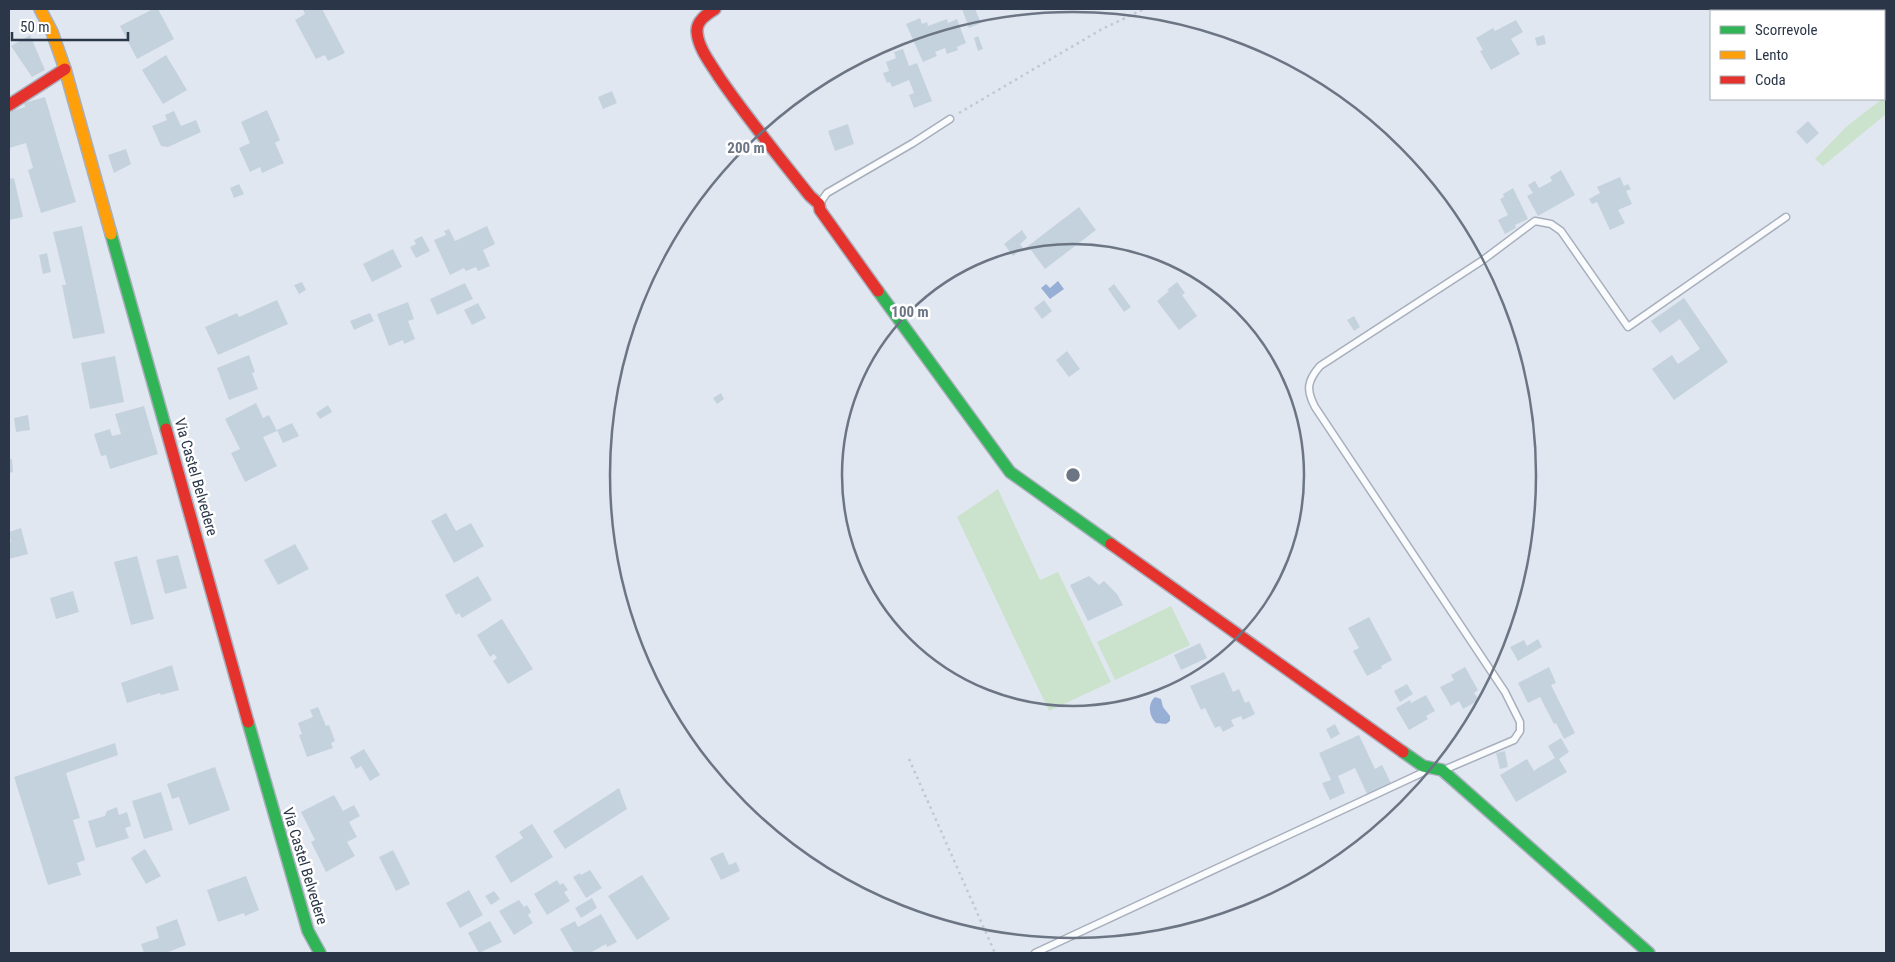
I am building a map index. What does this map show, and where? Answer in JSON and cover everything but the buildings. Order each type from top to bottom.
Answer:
[{"type":"street","name":"Via Castel Belvedere","points":[[40,9],[52,32],[65,69],[308,931],[320,953]]},
{"type":"street","points":[[715,9],[703,17],[698,24],[697,33],[699,43],[722,82],[810,196],[819,204],[820,210],[1010,472],[1423,766],[1437,769],[1649,953]]},
{"type":"street","points":[[9,105],[65,69]]},
{"type":"lane","points":[[819,204],[827,193],[950,119]]},
{"type":"lane","points":[[1035,953],[1384,792],[1437,769],[1447,769],[1514,740],[1520,731],[1520,722],[1505,692],[1310,398],[1309,386],[1311,376],[1320,366],[1483,260],[1535,221],[1551,224],[1561,230],[1628,327],[1786,217]]},
{"type":"path","points":[[950,119],[1102,29],[1144,9]]},
{"type":"path","points":[[909,759],[994,953]]},
{"type":"green space","points":[[1885,97],[1886,114],[1823,166],[1815,159],[1847,126],[1881,100],[1885,100]]},
{"type":"green space","points":[[998,489],[1040,580],[1058,572],[1111,682],[1049,711],[957,517]]},
{"type":"green space","points":[[1171,606],[1190,645],[1115,680],[1097,642]]},
{"type":"water","points":[[1058,281],[1064,289],[1050,299],[1041,288],[1046,284],[1050,288]]},
{"type":"water","points":[[1155,697],[1161,699],[1163,707],[1170,716],[1170,721],[1166,724],[1156,723],[1152,717],[1150,706]]},
{"type":"traffic: fast","points":[[111,234],[166,429]]},
{"type":"traffic: fast","points":[[878,291],[1010,472],[1111,544]]},
{"type":"traffic: fast","points":[[248,722],[308,931],[320,953]]},
{"type":"traffic: fast","points":[[1403,752],[1423,766],[1442,770],[1649,953]]},
{"type":"traffic: slow","points":[[40,9],[52,32],[65,69],[111,234]]},
{"type":"traffic: jam","points":[[715,9],[703,18],[697,28],[698,38],[705,56],[752,122],[810,196],[819,204],[820,210],[878,291]]},
{"type":"traffic: jam","points":[[9,105],[65,69]]},
{"type":"traffic: jam","points":[[166,429],[248,722]]},
{"type":"traffic: jam","points":[[1111,544],[1403,752]]}]
